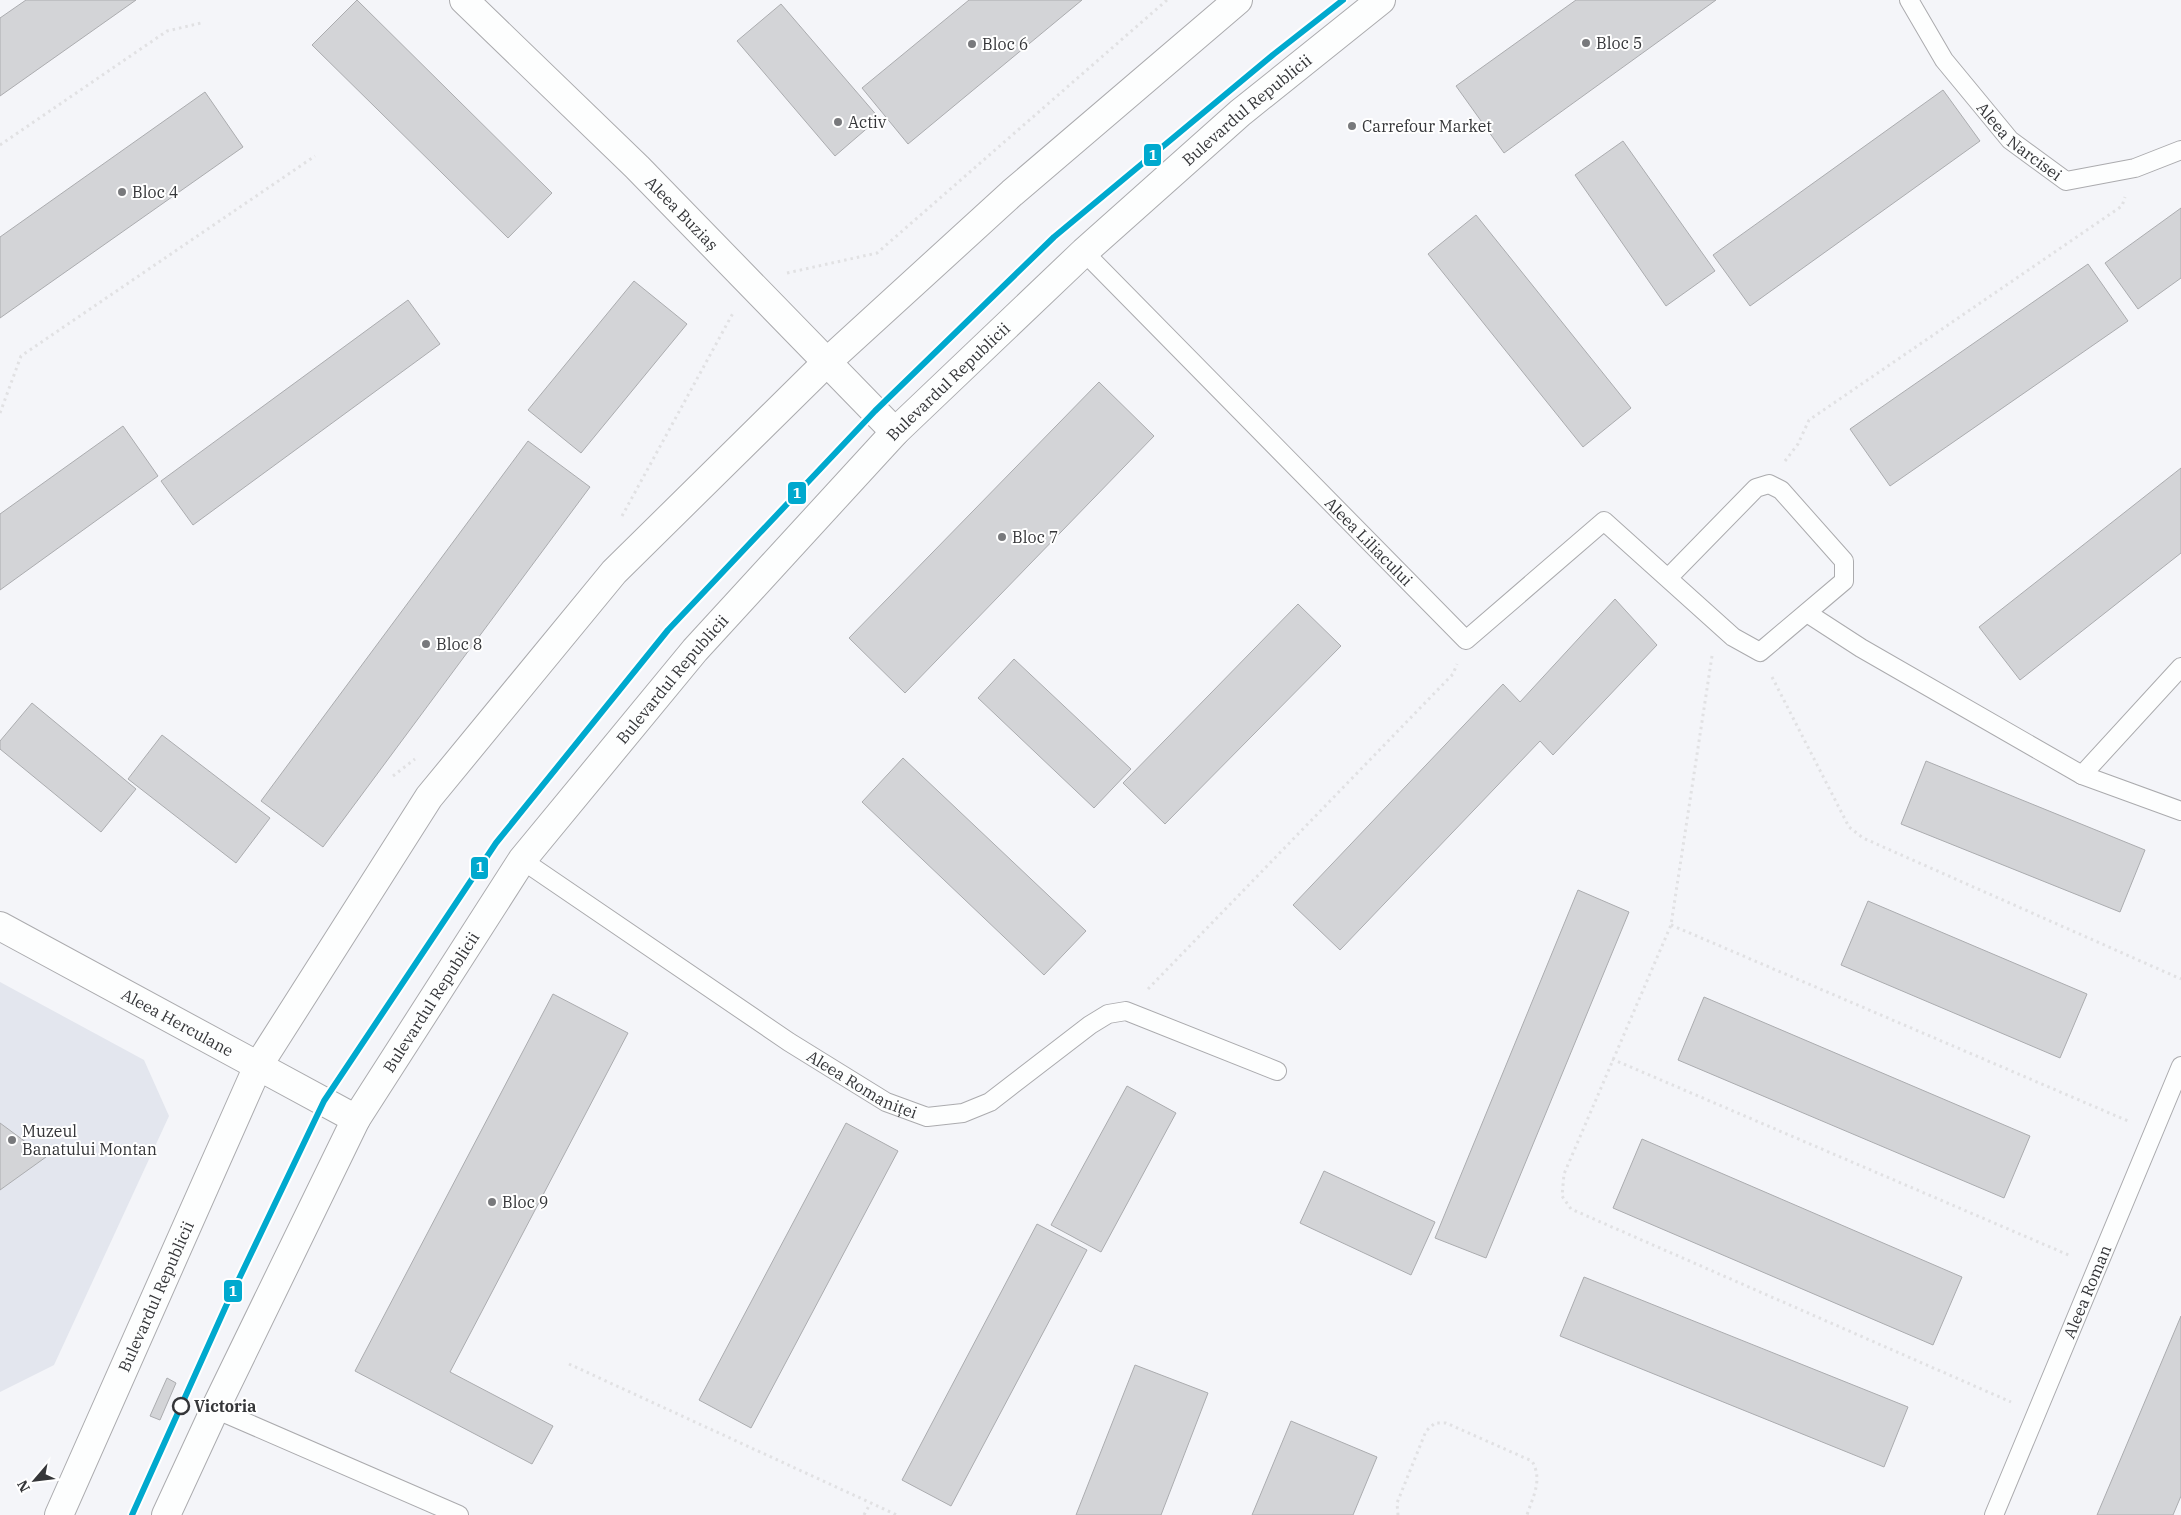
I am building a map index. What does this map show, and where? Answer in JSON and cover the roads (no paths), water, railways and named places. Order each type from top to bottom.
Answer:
[{"type":"main road","name":"Aleea Buziaș","points":[[464,0],[637,167],[895,432]]},
{"type":"main road","name":"Bulevardul Republicii","points":[[59,1515],[258,1066],[429,797],[614,572],[827,362],[1012,193],[1238,0]]},
{"type":"main road","name":"Bulevardul Republicii","points":[[166,1515],[215,1409],[356,1118],[522,860],[695,650],[895,432],[1084,252],[1240,113],[1381,0]]},
{"type":"main road","name":"Aleea Herculane","points":[[0,926],[356,1118]]},
{"type":"lane","name":"Aleea Narcisei","points":[[1909,0],[1944,60],[2010,140],[2066,182],[2135,168],[2181,150]]},
{"type":"lane","name":"Aleea Liliacului","points":[[1084,252],[1466,640],[1604,521],[1669,577]]},
{"type":"lane","points":[[1769,484],[1781,490],[1844,561],[1844,581],[1760,652],[1733,637],[1669,577],[1756,488],[1769,484]]},
{"type":"lane","points":[[1806,613],[1861,648],[2082,774],[2181,811]]},
{"type":"lane","points":[[2082,774],[2181,667]]},
{"type":"lane","name":"Aleea Romaniței","points":[[522,860],[789,1042],[886,1102],[927,1117],[963,1113],[990,1102],[1090,1025],[1108,1014],[1126,1011],[1277,1071]]},
{"type":"lane","name":"Aleea Roman","points":[[1994,1515],[2181,1066]]},
{"type":"lane","points":[[215,1409],[459,1515]]},
{"type":"place","name":"Bloc 5","points":[[1586,43]]},
{"type":"place","name":"Bloc 6","points":[[972,44]]},
{"type":"place","name":"Activ","points":[[838,122]]},
{"type":"place","name":"Carrefour Market","points":[[1352,126]]},
{"type":"place","name":"Bloc 4","points":[[122,192]]},
{"type":"place","name":"Bloc 7","points":[[1002,537]]},
{"type":"place","name":"Bloc 8","points":[[426,644]]},
{"type":"place","name":"Muzeul Banatului Montan","points":[[12,1140]]},
{"type":"place","name":"Bloc 9","points":[[492,1202]]},
{"type":"place","name":"Victoria","points":[[181,1406]]}]
